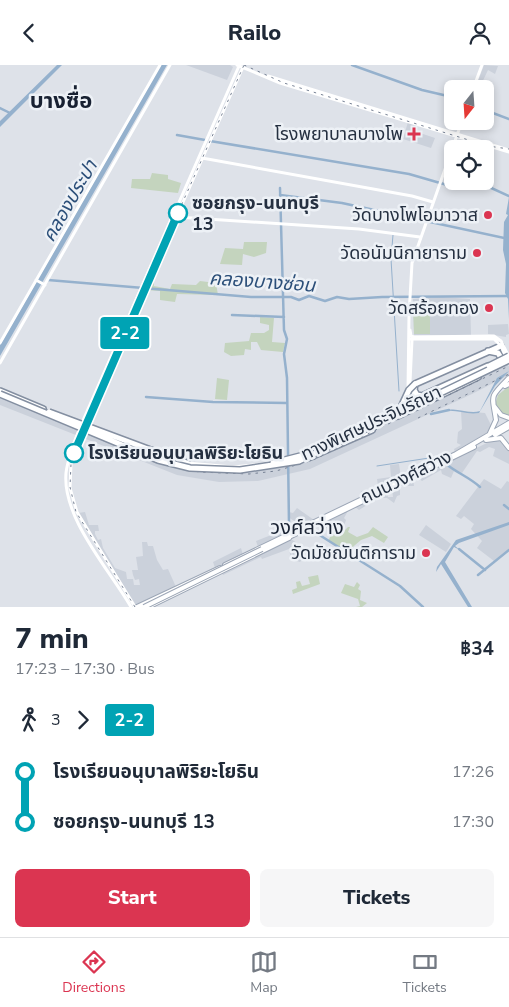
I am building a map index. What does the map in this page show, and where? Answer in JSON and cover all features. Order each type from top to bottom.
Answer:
[{"type":"highway","points":[[300,461],[332,449],[393,420],[411,388],[416,384],[487,351],[502,347]]},
{"type":"highway","points":[[394,410],[414,400],[421,400],[499,362],[498,353],[487,351]]},
{"type":"highway","name":"ทางพิเศษประจิมรัถยา","points":[[0,392],[145,455],[180,466],[207,470],[240,470],[300,461],[508,358]]},
{"type":"highway","points":[[416,384],[414,390],[418,395],[422,395],[489,368]]},
{"type":"highway","points":[[376,423],[408,412],[442,396],[489,368]]},
{"type":"highway","name":"ทางพิเศษประจิมรัถยา","points":[[0,392],[147,453],[173,461],[220,467],[260,466],[297,457],[323,447],[489,368]]},
{"type":"highway","points":[[49,412],[187,463]]},
{"type":"main road","points":[[0,343],[160,65]]},
{"type":"main road","points":[[0,363],[171,65]]},
{"type":"main road","points":[[476,80],[482,65]]},
{"type":"main road","points":[[131,607],[72,508],[68,483],[68,463],[240,66],[265,76],[509,151]]},
{"type":"main road","points":[[459,130],[420,237],[411,270],[410,334],[413,337],[459,338]]},
{"type":"main road","points":[[175,216],[202,158],[206,145]]},
{"type":"main road","points":[[202,158],[433,201]]},
{"type":"main road","points":[[175,216],[354,228],[420,237]]},
{"type":"main road","points":[[36,281],[44,284]]},
{"type":"main road","points":[[159,459],[233,467],[292,461],[307,457],[409,408],[414,400],[410,382],[410,309]]},
{"type":"main road","points":[[410,338],[492,339],[502,347],[508,358]]},
{"type":"main road","points":[[0,392],[83,425],[159,459],[188,466],[220,469],[253,468],[282,462],[394,410],[408,395],[410,350]]},
{"type":"main road","points":[[508,381],[495,397],[494,403],[496,409],[503,416],[509,418]]},
{"type":"main road","points":[[485,440],[495,426],[493,397],[508,381]]},
{"type":"main road","name":"ถนนวงศ์สว่าง","points":[[137,607],[157,600],[293,535],[485,440],[509,425]]},
{"type":"main road","points":[[485,440],[500,437],[508,448]]},
{"type":"main road","name":"ถนนวงศ์สว่าง","points":[[137,607],[485,440]]},
{"type":"main road","name":"ถนนวงศ์สว่าง","points":[[144,607],[293,535]]},
{"type":"main road","points":[[105,563],[137,607]]},
{"type":"main road","name":"ถนนวงศ์สว่าง","points":[[148,607],[157,600],[220,568]]},
{"type":"shaded area","points":[[186,65],[230,65],[233,67],[227,80]]},
{"type":"shaded area","points":[[484,65],[498,66],[495,74],[488,70],[483,80],[478,80]]},
{"type":"shaded area","name":"โรงพยาบาลบางโพ","points":[[408,122],[416,125],[414,131],[435,138],[431,148],[403,139]]},
{"type":"shaded area","points":[[440,297],[470,299],[471,335],[414,335],[413,299]]},
{"type":"shaded area","points":[[508,324],[509,334],[506,337],[488,334],[488,325]]},
{"type":"shaded area","points":[[509,363],[509,375],[472,394],[310,469],[258,481],[219,482],[177,475],[0,405],[0,395],[151,458],[200,470],[241,472],[293,464],[355,439]]},
{"type":"shaded area","points":[[461,411],[485,413],[493,429],[455,452],[454,449],[461,445],[457,443],[458,432],[462,429]]},
{"type":"shaded area","points":[[497,438],[504,441],[509,451],[509,464],[493,456],[495,449],[489,447],[480,452],[477,451],[462,473],[446,463]]},
{"type":"shaded area","points":[[399,464],[401,478],[360,498],[361,491],[375,489],[375,486],[378,486],[377,479],[391,477],[390,465]]},
{"type":"shaded area","points":[[444,464],[454,471],[451,478],[442,474],[441,470],[422,481],[417,477]]},
{"type":"shaded area","points":[[413,479],[414,486],[400,486],[400,495],[397,496],[394,503],[387,498],[378,498],[359,510],[355,507],[387,492],[388,497],[393,497],[392,489]]},
{"type":"shaded area","points":[[484,479],[501,489],[507,481],[509,482],[509,550],[494,561],[477,548],[482,541],[471,529],[474,524],[464,516],[461,519],[456,516]]},
{"type":"shaded area","points":[[297,508],[314,520],[258,547],[256,541],[299,524],[288,517],[289,512],[293,513]]},
{"type":"shaded area","points":[[348,511],[344,518],[346,520],[343,528],[335,524],[331,531],[321,524]]},
{"type":"shaded area","points":[[85,512],[89,525],[98,525],[99,531],[95,531],[95,534],[98,540],[101,539],[103,548],[115,568],[126,572],[127,579],[133,579],[134,585],[140,585],[139,579],[135,580],[132,570],[138,570],[136,557],[143,556],[142,542],[147,542],[148,546],[153,546],[157,560],[163,570],[168,569],[176,587],[136,605],[78,513]]},
{"type":"shaded area","points":[[426,525],[451,544],[446,552],[419,535]]},
{"type":"shaded area","points":[[291,539],[309,551],[300,562],[291,559],[289,549],[262,559],[261,557],[223,575],[221,572]]},
{"type":"shaded area","points":[[241,548],[243,555],[215,568],[213,562]]},
{"type":"green space","points":[[152,173],[168,175],[168,179],[181,183],[178,193],[131,188],[132,179],[150,179]]},
{"type":"green space","points":[[244,242],[267,242],[266,253],[254,257],[243,254],[242,265],[220,264],[225,248],[243,249]]},
{"type":"green space","points":[[149,281],[154,282],[154,286],[170,289],[172,284],[196,285],[200,281],[216,283],[218,295],[177,294],[175,302],[160,300],[160,291],[145,290]]},
{"type":"green space","points":[[413,305],[430,305],[430,334],[414,334]]},
{"type":"green space","points":[[260,317],[274,318],[272,342],[285,343],[283,352],[261,350],[257,342],[251,342],[251,350],[245,349],[244,355],[231,356],[224,352],[225,343],[249,341],[251,333],[264,333],[269,330],[269,325],[260,323]]},
{"type":"green space","points":[[217,378],[229,380],[227,400],[215,399]]},
{"type":"green space","points":[[509,386],[509,417],[502,415],[495,405],[498,395]]},
{"type":"green space","points":[[350,527],[348,532],[357,537],[368,533],[373,527],[388,537],[384,543],[372,536],[361,540],[348,551],[328,541],[333,532],[343,532]]},
{"type":"green space","points":[[318,575],[320,584],[293,594],[292,590],[297,588],[296,582],[300,581],[302,586],[310,584],[308,577]]},
{"type":"green space","points":[[357,582],[360,585],[358,589],[361,591],[360,600],[367,603],[362,607],[356,607],[360,606],[358,599],[341,593],[345,584],[354,587]]},
{"type":"water","points":[[57,65],[62,65],[0,127],[0,121]]},
{"type":"water","points":[[161,65],[167,65],[0,356],[0,345]]},
{"type":"water","points":[[509,197],[509,319],[508,299],[505,293],[506,264],[503,250],[504,222],[508,215],[506,214]]},
{"type":"water","points":[[509,371],[495,386],[479,413],[447,411],[454,409],[471,412],[480,411],[497,378]]},
{"type":"water","points":[[509,522],[509,525],[459,543],[455,546],[460,550],[454,547],[445,562],[472,607],[468,607],[441,564],[436,572],[437,567],[456,540]]},
{"type":"waterway","points":[[352,65],[422,90],[444,95]]},
{"type":"waterway","points":[[0,108],[10,113]]},
{"type":"waterway","points":[[494,113],[509,119]]},
{"type":"waterway","points":[[177,135],[205,140]]},
{"type":"waterway","points":[[210,141],[409,174],[444,184]]},
{"type":"waterway","points":[[280,188],[284,330],[287,339],[284,354],[287,378],[289,525]]},
{"type":"waterway","points":[[494,189],[509,196]]},
{"type":"waterway","points":[[280,195],[342,203],[509,239]]},
{"type":"waterway","points":[[393,235],[391,259],[399,391]]},
{"type":"waterway","name":"คลองบางซ่อน","points":[[48,280],[251,297],[291,297],[299,300],[309,296],[325,301],[337,297],[349,299],[509,296]]},
{"type":"waterway","points":[[232,315],[284,317]]},
{"type":"waterway","points":[[146,397],[213,402],[287,403]]},
{"type":"waterway","points":[[431,414],[449,410]]},
{"type":"waterway","points":[[377,466],[429,458],[437,460]]},
{"type":"waterway","points":[[446,464],[480,487]]},
{"type":"waterway","points":[[504,505],[509,509]]},
{"type":"waterway","points":[[310,529],[400,586],[423,607]]},
{"type":"waterway","points":[[459,549],[485,570]]},
{"type":"waterway","points":[[478,575],[509,550]]},
{"type":"railway","points":[[244,65],[284,83],[488,146],[509,149]]},
{"type":"railway","points":[[135,607],[76,512],[70,487],[71,464],[122,338],[244,65]]},
{"type":"railway","points":[[0,396],[159,462],[199,472],[249,474],[276,471],[313,460],[509,366]]},
{"type":"railway","points":[[418,418],[509,374]]},
{"type":"bus line","name":"2-2","points":[[74,453],[178,213]]},
{"type":"place","name":"โรงพยาบาลบางโพ","points":[[414,134]]},
{"type":"place","name":"ซอยกรุง-นนทบุรี 13","points":[[178,213]]},
{"type":"place","name":"วัดบางโพโอมาวาส","points":[[488,215]]},
{"type":"place","name":"วัดอนัมนิกายาราม","points":[[477,253]]},
{"type":"place","name":"วัดสร้อยทอง","points":[[489,308]]},
{"type":"place","name":"โรงเรียนอนุบาลพิริยะโยธิน","points":[[74,453]]},
{"type":"place","name":"วัดมัชฌันติการาม","points":[[426,553]]},
{"type":"district","name":"บางซื่อ","points":[[61,101]]},
{"type":"district","name":"วงศ์สว่าง","points":[[307,527]]},
{"type":"water label","name":"คลองประปา","points":[[70,201]]}]
